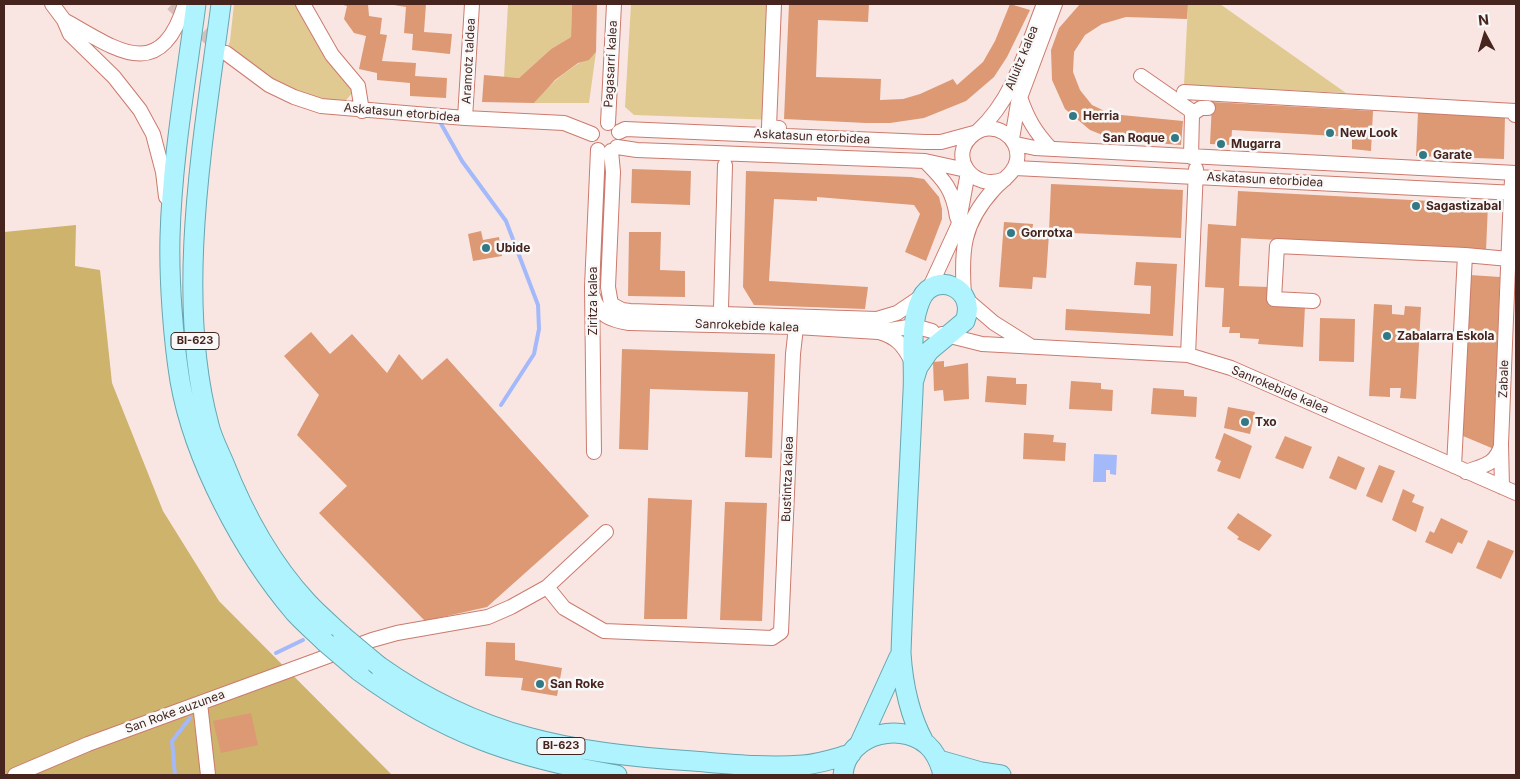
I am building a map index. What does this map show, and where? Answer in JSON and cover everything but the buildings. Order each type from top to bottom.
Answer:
[{"type":"main road","name":"BI-623","points":[[196,4],[176,160],[170,238],[175,336],[180,382],[194,431],[220,497],[257,562],[296,614],[359,671],[394,696],[439,722],[496,747],[561,766],[617,775]]},
{"type":"main road","name":"BI-623","points":[[221,4],[207,104],[194,242],[194,332],[199,378],[209,426],[234,489],[268,553],[307,602],[343,636],[404,683],[452,709],[512,734],[583,751],[654,759],[760,766],[804,765],[855,749],[874,736],[891,732],[908,734],[924,742],[941,768],[1001,775]]},
{"type":"main road","points":[[913,371],[943,333],[965,321],[968,314],[965,297],[951,286],[936,286],[921,305],[913,371],[901,653],[903,685],[914,724],[924,742]]},
{"type":"main road","points":[[921,305],[923,322],[943,333]]},
{"type":"main road","points":[[843,775],[901,653]]},
{"type":"street","points":[[52,4],[80,47],[114,77],[128,94],[153,134],[163,172],[170,238]]},
{"type":"street","points":[[64,20],[119,50],[135,54],[147,53],[168,41],[179,22],[185,4]]},
{"type":"street","points":[[303,4],[332,55],[358,86],[362,111]]},
{"type":"street","name":"Aramotz taldea","points":[[465,118],[472,4]]},
{"type":"street","name":"Pagasarri kalea","points":[[608,123],[614,4]]},
{"type":"street","name":"Askatasun etorbidea","points":[[774,4],[769,127],[779,128]]},
{"type":"street","name":"Alluitz kalea","points":[[976,132],[995,114],[1009,92],[1044,4]]},
{"type":"street","name":"Alluitz kalea","points":[[1014,142],[1015,115],[1020,97],[1055,4]]},
{"type":"street","name":"Askatasun etorbidea","points":[[226,53],[269,85],[294,97],[321,106],[362,111],[564,123],[592,134]]},
{"type":"street","points":[[1141,76],[1190,110],[1192,114],[1196,176],[1188,355]]},
{"type":"street","points":[[1184,92],[1516,111],[1515,115]]},
{"type":"street","points":[[1020,97],[1034,131],[1051,149]]},
{"type":"street","points":[[1192,114],[1201,108],[1208,108]]},
{"type":"street","points":[[608,123],[615,126],[619,132],[620,140],[609,149],[593,145],[592,134],[596,127],[608,123]]},
{"type":"street","points":[[921,305],[958,226],[967,171],[962,154],[968,139],[976,132],[993,128],[1001,131],[1014,142],[1017,153],[1015,168],[992,191],[976,214],[964,242],[961,257],[965,297],[994,323],[1028,345]]},
{"type":"street","name":"Askatasun etorbidea","points":[[619,132],[625,129],[638,129],[941,142],[976,132]]},
{"type":"street","name":"Askatasun etorbidea","points":[[1014,142],[1051,149],[1516,173]]},
{"type":"street","name":"Askatasun etorbidea","points":[[609,149],[925,161],[967,171]]},
{"type":"street","name":"Ziritza kalea","points":[[594,452],[593,296],[609,149]]},
{"type":"street","name":"Ziritza kalea","points":[[609,149],[613,172],[609,298]]},
{"type":"street","points":[[925,161],[943,178],[952,192],[958,226]]},
{"type":"street","points":[[722,308],[725,164]]},
{"type":"street","name":"Askatasun etorbidea","points":[[1015,168],[1514,193]]},
{"type":"street","points":[[967,171],[974,178],[989,183],[1005,178]]},
{"type":"street","name":"Zabale","points":[[1502,487],[1501,444],[1514,193],[1512,180],[1516,173]]},
{"type":"street","points":[[1313,301],[1274,299],[1277,246],[1465,255],[1511,265]]},
{"type":"street","points":[[1465,255],[1460,469],[1493,462],[1498,456],[1501,444]]},
{"type":"street","name":"Sanrokebide kalea","points":[[593,296],[596,306],[604,316],[613,320],[878,332],[921,305]]},
{"type":"street","name":"Sanrokebide kalea","points":[[609,298],[611,304],[617,308],[630,310],[869,319],[898,313],[921,305]]},
{"type":"street","name":"Bustintza kalea","points":[[547,588],[564,608],[604,631],[772,638],[782,632],[792,363],[796,327]]},
{"type":"street","points":[[878,332],[888,334],[901,343],[913,371]]},
{"type":"street","name":"Sanrokebide kalea","points":[[943,333],[982,344],[1188,355],[1231,368],[1516,493]]},
{"type":"street","name":"San Roke auzunea","points":[[15,775],[88,744],[372,640],[397,633],[488,617],[547,588],[606,532]]},
{"type":"street","points":[[200,703],[208,775]]},
{"type":"shaded area","points":[[234,4],[303,4],[349,75],[352,93],[340,108],[294,97],[226,53],[230,41]]},
{"type":"shaded area","points":[[508,4],[572,4],[571,37],[551,49],[519,78],[504,77]]},
{"type":"shaded area","points":[[631,4],[782,4],[776,120],[634,115],[625,107]]},
{"type":"shaded area","points":[[1188,4],[1220,4],[1346,93],[1184,85]]},
{"type":"shaded area","points":[[596,52],[589,103],[534,103],[559,78]]},
{"type":"shaded area","points":[[76,225],[75,266],[100,270],[112,383],[163,511],[219,601],[392,775],[4,775],[4,232]]},
{"type":"water","points":[[1094,454],[1117,455],[1116,475],[1110,474],[1110,470],[1106,470],[1106,482],[1093,482]]},
{"type":"waterway","points":[[440,122],[462,161],[506,221],[538,305],[539,329],[534,354],[501,405]]},
{"type":"waterway","points":[[276,653],[303,640]]},
{"type":"waterway","points":[[175,775],[172,741],[190,718]]},
{"type":"tunnel","points":[[172,4],[221,49]]},
{"type":"place","name":"Herria","points":[[1073,116]]},
{"type":"place","name":"New Look","points":[[1330,133]]},
{"type":"place","name":"San Roque","points":[[1175,138]]},
{"type":"place","name":"Mugarra","points":[[1221,144]]},
{"type":"place","name":"Garate","points":[[1423,155]]},
{"type":"place","name":"Sagastizabal","points":[[1416,206]]},
{"type":"place","name":"Gorrotxa","points":[[1011,233]]},
{"type":"place","name":"Ubide","points":[[486,248]]},
{"type":"place","name":"Zabalarra Eskola","points":[[1387,336]]},
{"type":"place","name":"Txo","points":[[1245,422]]},
{"type":"place","name":"San Roke","points":[[540,684]]}]
